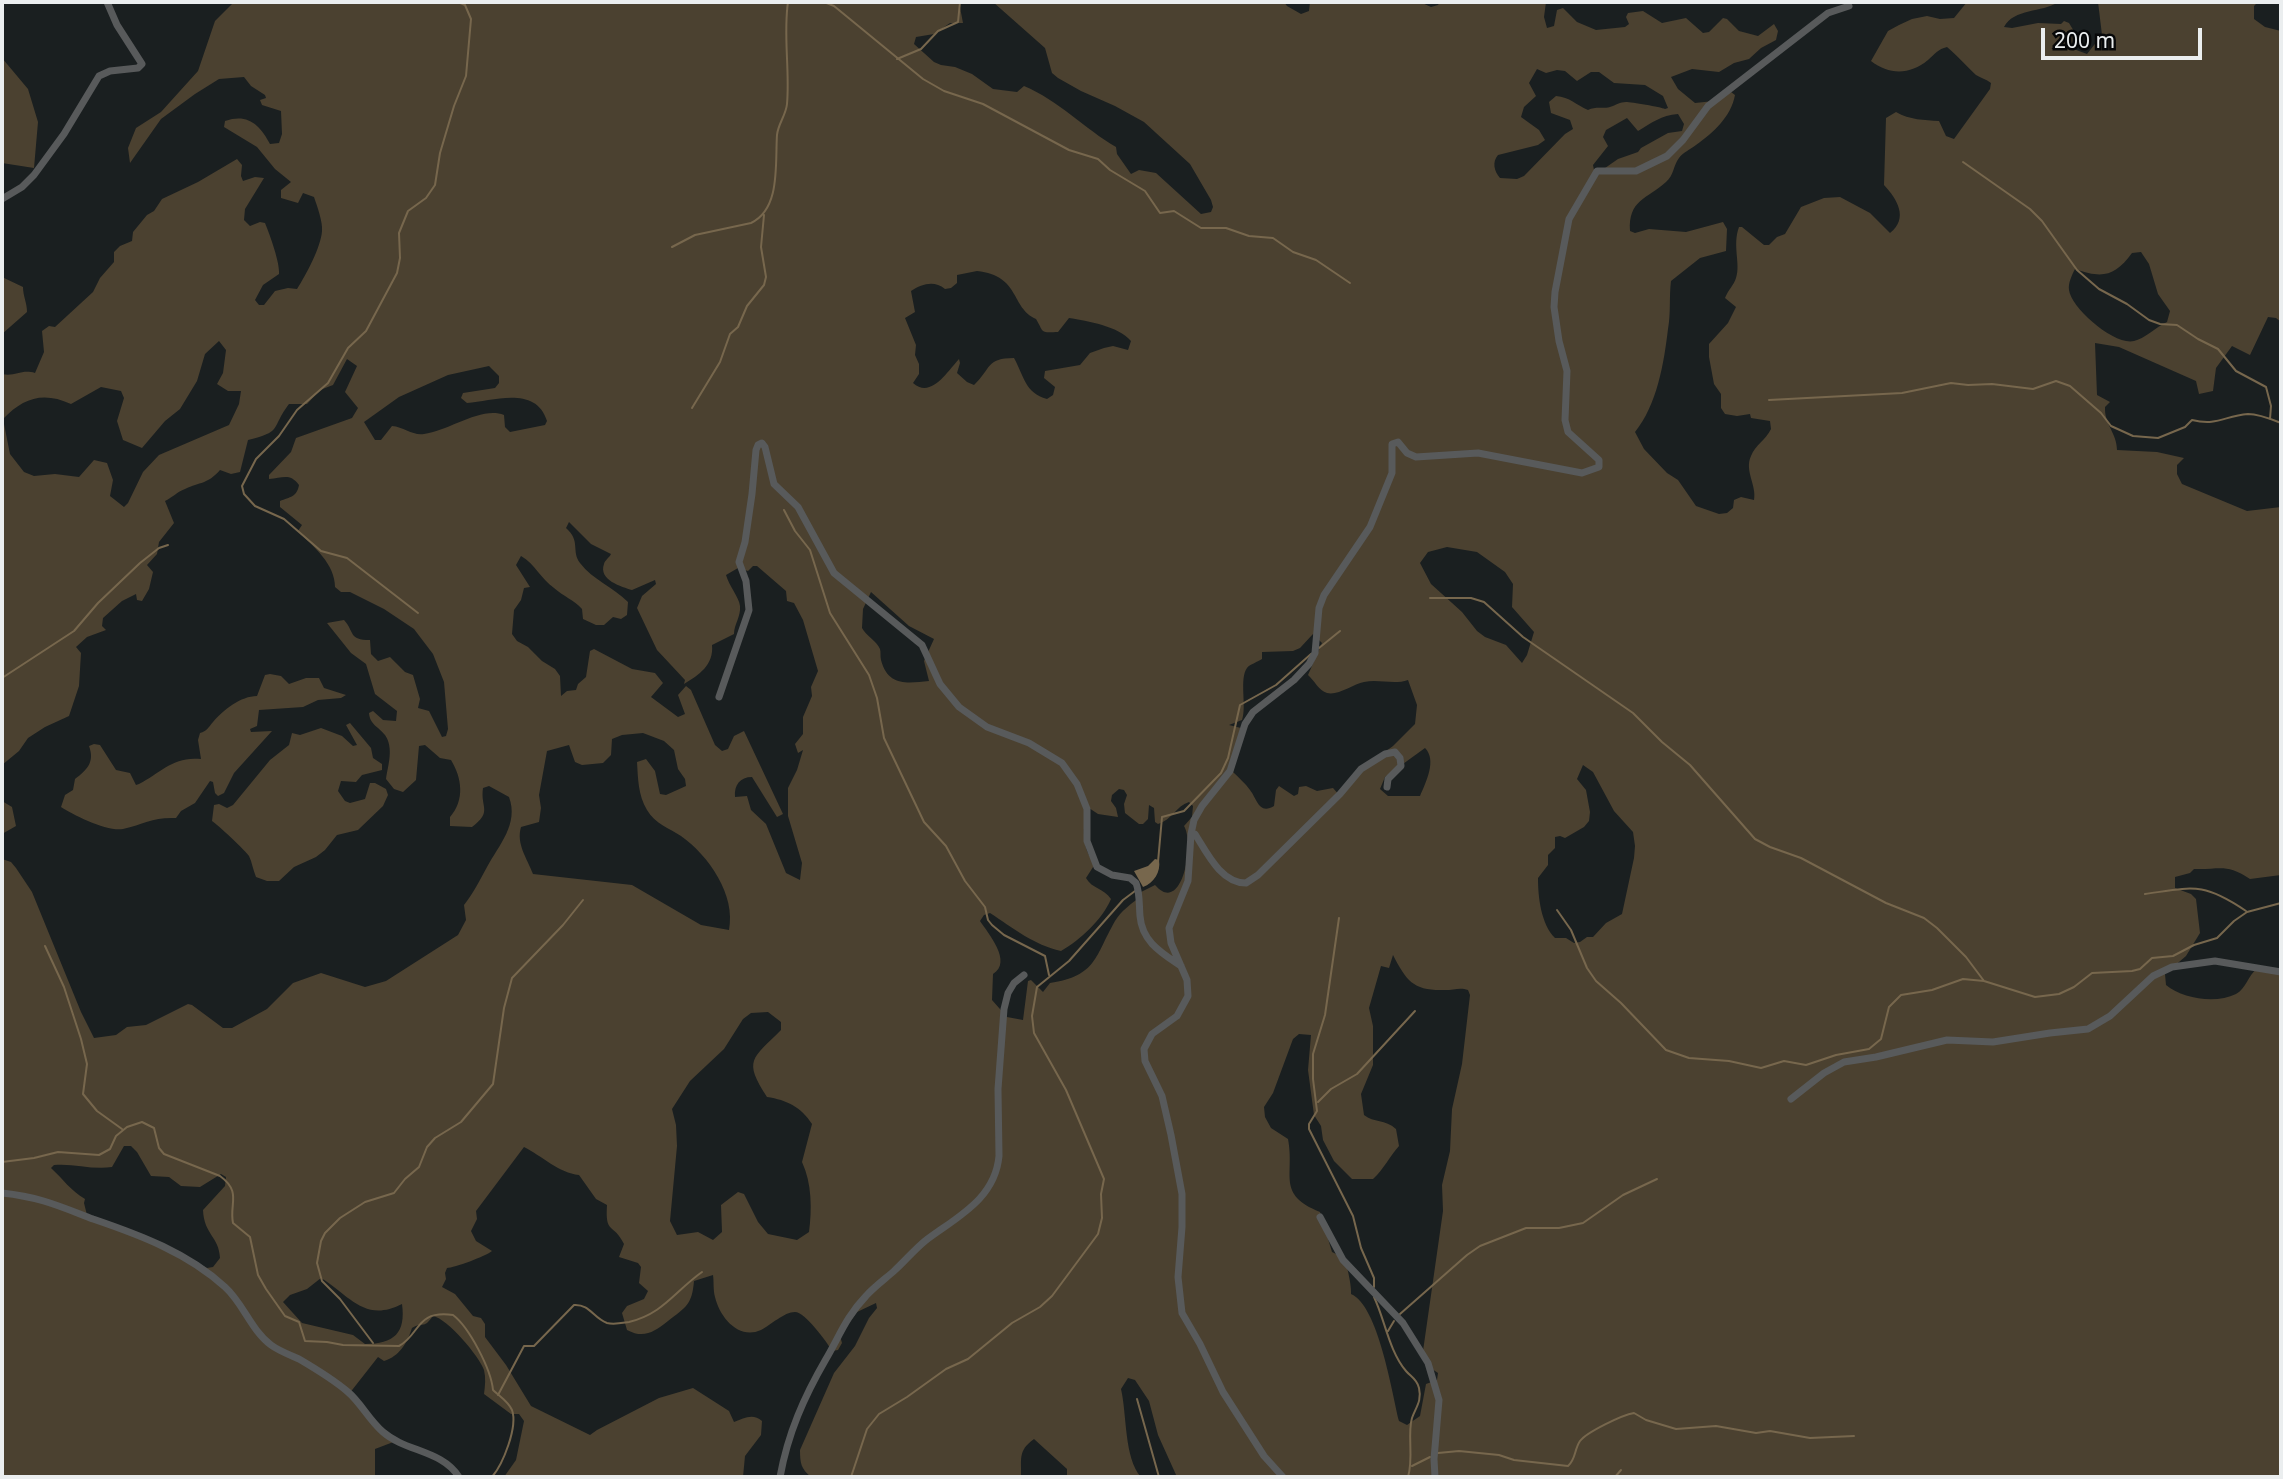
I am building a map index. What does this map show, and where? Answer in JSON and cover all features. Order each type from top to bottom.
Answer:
[{"type":"street","points":[[2,199],[22,187],[34,175],[64,134],[99,76],[110,71],[138,68],[142,64],[117,25],[107,2]]},
{"type":"street","points":[[1283,1477],[1264,1456],[1223,1392],[1184,1318],[1178,1277],[1182,1194],[1161,1096],[1144,1055],[1147,1040],[1177,1016],[1187,999],[1188,984],[1171,943],[1169,928],[1188,881],[1194,820],[1230,771],[1245,724],[1253,712],[1294,680],[1315,653],[1319,608],[1324,595],[1370,527],[1392,473],[1392,444],[1398,442],[1416,457],[1478,453],[1582,473],[1600,467],[1599,460],[1568,432],[1565,420],[1567,371],[1554,307],[1569,219],[1597,171],[1630,172],[1667,156],[1675,150],[1701,112],[1714,101],[1828,13],[1849,6]]},
{"type":"street","points":[[719,697],[749,610],[746,581],[739,562],[745,542],[756,450],[762,443],[774,484],[798,507],[834,573],[922,645],[940,684],[952,701],[988,727],[1049,754],[1071,774],[1087,809],[1087,841],[1095,862],[1103,872],[1130,878],[1136,883],[1141,925],[1145,936],[1151,944],[1182,967]]},
{"type":"street","points":[[1191,834],[1195,835],[1226,876],[1246,883],[1258,875],[1340,794],[1361,769],[1385,754],[1395,752],[1400,758],[1401,766],[1388,779],[1387,787]]},
{"type":"street","points":[[1791,1099],[1824,1073],[1844,1062],[1876,1058],[1947,1040],[1993,1042],[2050,1032],[2088,1029],[2110,1016],[2152,976],[2172,967],[2215,961],[2281,972]]},
{"type":"street","points":[[780,1477],[794,1423],[845,1321],[867,1294],[924,1242],[975,1205],[994,1175],[999,1156],[998,1089],[1004,1009],[1008,993],[1014,983],[1024,975]]},
{"type":"street","points":[[2,1193],[47,1200],[130,1231],[163,1246],[199,1268],[232,1294],[272,1346],[317,1369],[349,1392],[383,1432],[446,1463],[459,1477]]},
{"type":"street","points":[[1320,1217],[1343,1260],[1403,1323],[1430,1370],[1440,1406],[1434,1459],[1435,1477]]},
{"type":"shaded area","points":[[234,2],[959,2],[963,23],[950,23],[934,34],[916,37],[914,44],[934,62],[972,74],[993,89],[1017,92],[1024,86],[1036,92],[1116,147],[1117,154],[1131,174],[1139,170],[1156,173],[1201,214],[1211,212],[1213,207],[1190,164],[1144,122],[1058,78],[1052,73],[1045,48],[993,2],[1284,2],[1301,14],[1309,11],[1310,2],[1420,2],[1431,7],[1440,2],[1546,2],[1544,17],[1547,28],[1554,26],[1557,10],[1563,8],[1577,22],[1596,30],[1625,27],[1629,24],[1626,17],[1628,13],[1643,11],[1662,23],[1686,18],[1703,33],[1709,32],[1723,18],[1739,31],[1758,36],[1774,24],[1778,31],[1776,40],[1749,59],[1734,63],[1719,72],[1692,69],[1671,77],[1678,89],[1695,103],[1714,101],[1731,92],[1735,95],[1733,103],[1715,130],[1680,156],[1669,179],[1640,201],[1630,221],[1630,231],[1635,233],[1649,229],[1686,232],[1723,222],[1727,229],[1726,251],[1700,258],[1671,281],[1669,323],[1662,369],[1649,409],[1635,432],[1644,449],[1667,473],[1678,480],[1696,506],[1719,514],[1727,513],[1733,508],[1734,500],[1741,497],[1754,500],[1749,462],[1753,452],[1771,429],[1770,421],[1751,418],[1750,414],[1725,414],[1721,408],[1721,394],[1714,384],[1709,357],[1709,344],[1728,323],[1736,307],[1725,298],[1737,273],[1736,241],[1739,227],[1764,245],[1769,245],[1785,234],[1801,207],[1824,198],[1840,197],[1870,213],[1890,233],[1896,227],[1900,215],[1897,202],[1884,185],[1886,118],[1896,112],[1912,118],[1939,121],[1946,136],[1954,139],[1990,89],[1991,83],[1976,75],[1947,47],[1907,71],[1892,71],[1878,66],[1871,61],[1888,31],[1912,19],[1927,16],[1954,18],[1967,2],[2058,2],[2014,17],[2004,27],[2038,23],[2061,24],[2064,21],[2069,23],[2075,33],[2071,48],[2087,54],[2102,35],[2098,2],[2258,2],[2254,6],[2254,19],[2265,27],[2281,31],[2281,322],[2268,317],[2250,355],[2232,346],[2216,368],[2213,391],[2199,394],[2196,381],[2119,347],[2095,343],[2097,395],[2110,402],[2105,407],[2105,413],[2117,450],[2157,452],[2184,458],[2177,465],[2177,474],[2182,484],[2247,511],[2281,507],[2281,875],[2250,879],[2229,869],[2217,868],[2194,869],[2190,873],[2175,877],[2175,888],[2191,894],[2196,899],[2200,933],[2186,956],[2165,974],[2166,985],[2181,994],[2219,999],[2236,994],[2257,969],[2281,973],[2281,1477],[1177,1477],[1158,1435],[1149,1401],[1135,1380],[1128,1378],[1121,1389],[1127,1435],[1132,1459],[1141,1477],[1067,1477],[1067,1469],[1034,1439],[1023,1452],[1021,1477],[811,1477],[802,1465],[800,1450],[834,1373],[855,1346],[877,1308],[876,1303],[857,1312],[840,1336],[842,1343],[838,1350],[832,1351],[810,1322],[795,1312],[782,1316],[761,1330],[745,1332],[738,1329],[721,1312],[714,1294],[713,1275],[694,1281],[687,1305],[658,1328],[644,1334],[633,1333],[627,1330],[622,1313],[627,1306],[644,1299],[648,1291],[639,1283],[641,1267],[638,1263],[619,1257],[624,1244],[607,1221],[607,1205],[596,1199],[579,1175],[558,1168],[524,1147],[476,1211],[477,1219],[471,1231],[476,1241],[492,1251],[447,1268],[442,1287],[455,1294],[473,1316],[481,1318],[485,1324],[485,1337],[531,1406],[590,1435],[659,1398],[693,1388],[729,1411],[734,1422],[748,1417],[759,1419],[762,1421],[761,1435],[745,1456],[743,1477],[504,1477],[516,1460],[524,1421],[519,1414],[511,1414],[484,1394],[484,1370],[476,1356],[447,1324],[433,1316],[425,1324],[412,1328],[405,1344],[394,1356],[384,1361],[378,1357],[349,1394],[396,1441],[375,1449],[375,1477],[2,1477],[2,859],[11,862],[32,892],[94,1038],[116,1035],[127,1027],[146,1025],[188,1004],[223,1028],[232,1028],[267,1009],[293,983],[321,973],[365,987],[386,981],[458,935],[466,920],[464,905],[510,825],[509,797],[489,786],[483,788],[484,813],[478,822],[472,827],[450,826],[450,817],[460,796],[458,774],[451,760],[440,758],[425,745],[419,746],[416,780],[403,792],[394,789],[386,779],[390,757],[388,740],[371,720],[369,713],[373,711],[383,720],[396,721],[397,711],[375,694],[366,664],[351,653],[327,623],[344,620],[355,637],[370,640],[371,654],[378,661],[390,657],[405,672],[413,675],[420,699],[418,708],[429,711],[442,737],[446,736],[448,729],[444,682],[433,654],[414,629],[384,609],[350,592],[341,592],[335,587],[328,563],[298,531],[302,525],[280,507],[280,501],[295,494],[299,485],[289,478],[269,479],[269,475],[291,452],[296,438],[352,418],[358,408],[345,392],[357,366],[347,359],[333,385],[320,390],[307,404],[289,404],[272,431],[248,440],[240,472],[231,474],[220,470],[208,480],[182,490],[165,501],[174,523],[159,542],[157,554],[147,565],[153,572],[149,589],[142,601],[137,600],[136,594],[122,601],[103,618],[102,626],[106,630],[87,637],[76,647],[81,653],[79,686],[69,716],[28,738],[19,751],[2,765],[2,374],[35,373],[44,352],[42,331],[49,326],[55,327],[93,292],[100,278],[114,262],[114,252],[132,241],[133,232],[162,199],[237,159],[242,165],[243,181],[255,177],[264,178],[245,209],[244,220],[250,226],[265,223],[279,269],[279,274],[263,285],[255,300],[259,305],[264,305],[275,291],[297,289],[319,245],[322,227],[314,197],[303,193],[298,203],[281,198],[281,190],[291,182],[275,169],[257,147],[224,127],[225,121],[247,120],[262,131],[270,144],[279,143],[282,134],[281,111],[262,105],[260,100],[266,98],[265,95],[251,86],[244,77],[219,79],[161,119],[130,163],[128,148],[136,128],[161,112],[198,71],[215,21]],"holes":[[[1537,69],[1546,73],[1565,71],[1577,81],[1591,72],[1599,72],[1614,83],[1645,85],[1663,96],[1668,108],[1626,102],[1588,110],[1556,96],[1549,102],[1551,113],[1570,120],[1573,129],[1524,176],[1517,179],[1500,178],[1494,166],[1498,155],[1538,145],[1545,140],[1539,130],[1521,117],[1524,107],[1536,96],[1529,83]],[[1678,114],[1684,124],[1682,131],[1668,133],[1638,152],[1618,159],[1595,175],[1593,165],[1608,146],[1603,137],[1606,130],[1627,118],[1638,131],[1662,118]],[[2141,252],[2149,264],[2158,294],[2170,311],[2167,322],[2134,341],[2116,338],[2095,324],[2077,306],[2069,290],[2075,269],[2101,274],[2120,267],[2132,253]],[[977,271],[991,274],[1008,285],[1022,307],[1036,319],[1045,332],[1058,332],[1069,318],[1111,328],[1131,341],[1128,350],[1113,346],[1104,348],[1090,353],[1080,365],[1045,371],[1044,378],[1055,387],[1053,395],[1047,399],[1034,393],[1014,358],[994,362],[974,385],[957,373],[959,359],[938,382],[926,388],[920,387],[913,383],[919,374],[919,364],[915,355],[916,345],[905,318],[915,312],[911,291],[928,284],[951,288],[957,283],[957,275]],[[219,341],[226,350],[223,373],[217,384],[228,391],[241,391],[239,404],[229,425],[159,455],[143,472],[124,507],[110,496],[113,480],[107,463],[94,460],[79,477],[55,474],[34,476],[24,472],[10,454],[3,419],[18,406],[42,397],[71,404],[101,387],[121,391],[124,398],[117,421],[123,440],[142,448],[165,421],[180,409],[197,381],[205,354]],[[489,366],[499,376],[499,383],[495,388],[463,393],[461,398],[467,403],[501,398],[524,399],[534,403],[547,421],[545,425],[510,432],[505,427],[504,415],[485,414],[424,434],[392,426],[381,440],[375,440],[364,422],[399,397],[448,375]],[[569,522],[591,544],[611,554],[603,570],[617,585],[632,590],[655,580],[656,584],[642,596],[637,608],[657,650],[685,680],[684,684],[708,664],[712,645],[734,634],[740,606],[726,575],[738,568],[748,571],[757,566],[786,591],[787,601],[794,603],[803,620],[818,671],[803,717],[803,734],[795,744],[798,753],[803,750],[788,788],[788,816],[802,863],[800,880],[786,873],[766,824],[751,810],[747,796],[735,797],[739,782],[752,777],[777,817],[783,814],[744,731],[734,736],[728,749],[722,751],[715,745],[691,690],[686,686],[678,695],[685,714],[678,717],[651,697],[663,683],[655,673],[632,669],[594,649],[590,651],[586,677],[576,690],[567,691],[561,696],[560,676],[555,669],[517,641],[512,634],[514,610],[521,600],[524,588],[530,587],[516,565],[521,556],[557,591],[582,609],[583,619],[596,625],[604,625],[613,617],[621,619],[627,615],[628,602],[591,574],[577,559],[573,537],[566,528]],[[1447,547],[1477,552],[1505,572],[1513,584],[1512,607],[1534,632],[1522,663],[1506,645],[1477,631],[1462,612],[1431,584],[1420,563],[1428,552]],[[871,592],[909,626],[934,639],[924,661],[929,681],[906,682],[894,679],[884,669],[879,646],[864,631],[863,609]],[[1313,634],[1322,643],[1308,675],[1322,690],[1331,693],[1364,682],[1408,680],[1417,705],[1415,724],[1393,746],[1359,771],[1340,796],[1333,788],[1317,791],[1306,786],[1299,787],[1298,794],[1294,796],[1279,786],[1274,806],[1265,809],[1233,772],[1245,729],[1229,725],[1242,720],[1245,673],[1248,667],[1262,659],[1262,652],[1293,651],[1300,648]],[[643,733],[664,741],[674,750],[678,769],[686,786],[666,795],[660,794],[655,771],[646,759],[637,762],[642,798],[654,819],[691,844],[718,877],[728,903],[729,930],[701,925],[632,885],[533,874],[523,851],[520,833],[521,827],[539,822],[539,795],[547,751],[569,745],[575,762],[582,765],[603,763],[611,755],[612,739]],[[1425,748],[1430,765],[1420,796],[1388,796],[1380,789],[1385,777]],[[1583,765],[1593,772],[1614,811],[1633,832],[1634,858],[1622,914],[1606,923],[1593,937],[1574,943],[1566,938],[1555,938],[1546,925],[1538,878],[1548,865],[1548,855],[1555,848],[1555,837],[1565,838],[1584,827],[1589,821],[1586,790],[1577,779]],[[1119,789],[1124,790],[1127,795],[1125,813],[1139,824],[1148,819],[1149,805],[1154,808],[1155,822],[1158,824],[1185,804],[1189,802],[1193,806],[1192,817],[1184,826],[1187,835],[1187,861],[1179,885],[1172,891],[1164,892],[1155,885],[1141,892],[1140,897],[1117,917],[1098,954],[1086,970],[1065,980],[1050,983],[1043,992],[1031,980],[1028,981],[1023,1020],[1007,1017],[992,1000],[993,974],[999,969],[1000,955],[980,921],[984,915],[990,913],[1033,940],[1061,951],[1076,941],[1096,922],[1111,899],[1086,878],[1095,864],[1085,844],[1086,806],[1098,814],[1118,817],[1111,801],[1112,795]],[[1393,955],[1413,983],[1434,990],[1465,989],[1470,995],[1462,1064],[1452,1109],[1450,1151],[1442,1185],[1443,1211],[1423,1351],[1432,1369],[1438,1373],[1437,1380],[1426,1384],[1420,1416],[1407,1425],[1399,1421],[1388,1371],[1369,1314],[1361,1301],[1351,1294],[1346,1264],[1343,1258],[1332,1252],[1320,1212],[1306,1205],[1292,1191],[1288,1139],[1271,1128],[1265,1117],[1264,1107],[1273,1093],[1293,1039],[1299,1034],[1311,1035],[1308,1070],[1314,1115],[1321,1126],[1323,1140],[1334,1161],[1352,1179],[1373,1179],[1399,1146],[1396,1129],[1364,1115],[1361,1094],[1373,1065],[1373,1026],[1369,1008],[1381,966],[1389,968]],[[768,1012],[781,1022],[781,1030],[757,1054],[753,1067],[767,1097],[793,1105],[812,1124],[802,1162],[810,1197],[809,1232],[797,1240],[768,1234],[758,1222],[744,1194],[738,1192],[721,1205],[722,1232],[713,1240],[698,1232],[677,1235],[670,1221],[677,1146],[672,1109],[690,1081],[724,1049],[743,1019],[751,1013]],[[124,1146],[131,1146],[151,1176],[169,1177],[181,1186],[200,1187],[221,1174],[226,1177],[225,1186],[203,1210],[206,1225],[217,1245],[220,1258],[213,1267],[207,1268],[145,1235],[87,1215],[85,1199],[51,1168],[61,1165],[112,1167]],[[321,1278],[368,1309],[389,1309],[402,1304],[400,1329],[396,1335],[384,1342],[365,1344],[353,1335],[302,1323],[283,1302],[290,1295],[307,1289]]]},
{"type":"shaded area","points":[[2,58],[28,89],[38,122],[34,168],[2,163]]},
{"type":"shaded area","points":[[2,277],[23,287],[27,312],[2,334]]},
{"type":"shaded area","points":[[265,675],[281,676],[289,684],[306,678],[319,678],[324,688],[346,695],[318,700],[303,707],[259,710],[257,726],[250,729],[251,732],[272,731],[234,773],[224,793],[218,796],[213,782],[210,781],[195,803],[181,811],[176,818],[117,829],[91,822],[61,807],[65,795],[73,790],[75,779],[89,765],[89,746],[100,745],[116,770],[130,773],[136,785],[139,784],[175,762],[201,759],[198,740],[200,733],[233,705],[245,698],[257,696]]},
{"type":"shaded area","points":[[350,723],[371,748],[373,758],[382,764],[382,770],[362,775],[356,782],[341,781],[338,791],[345,801],[350,803],[365,799],[370,783],[375,783],[386,789],[388,795],[383,806],[358,830],[337,835],[325,850],[294,867],[279,881],[256,877],[247,853],[212,821],[214,805],[227,808],[233,805],[270,760],[289,745],[292,733],[300,735],[321,728],[342,736],[353,746],[357,745],[346,725]]},
{"type":"shaded area","points":[[2,801],[12,807],[16,826],[2,834]]},
{"type":"shaded area","points":[[1155,859],[1159,860],[1158,873],[1143,887],[1134,871],[1148,866]]},
{"type":"waterway","points":[[418,613],[347,558],[321,551],[284,519],[255,506],[244,494],[242,486],[256,459],[279,436],[297,410],[328,383],[348,348],[366,331],[397,273],[400,258],[399,233],[408,211],[426,198],[435,185],[440,153],[466,76],[471,19],[465,5],[458,2]]},
{"type":"waterway","points":[[672,247],[695,235],[751,223],[761,216],[767,207],[772,196],[776,171],[778,131],[787,104],[788,2]]},
{"type":"waterway","points":[[824,2],[834,6],[923,79],[944,91],[983,104],[1069,150],[1098,159],[1110,170],[1145,191],[1160,213],[1174,211],[1201,228],[1226,228],[1249,236],[1273,238],[1293,252],[1316,260],[1350,283]]},
{"type":"waterway","points":[[897,59],[921,49],[938,31],[958,22],[960,2]]},
{"type":"waterway","points":[[1963,162],[2030,209],[2042,221],[2077,270],[2099,289],[2149,320],[2177,325],[2218,349],[2236,371],[2266,387],[2271,406],[2270,419]]},
{"type":"waterway","points":[[692,408],[720,362],[730,334],[738,327],[747,306],[764,285],[766,277],[761,247],[764,215]]},
{"type":"waterway","points":[[1769,400],[1902,393],[1951,383],[2033,389],[2056,381],[2070,386],[2101,413],[2111,426],[2133,436],[2158,438],[2185,427],[2192,420],[2215,421],[2248,414],[2281,423]]},
{"type":"waterway","points":[[784,510],[795,531],[810,550],[830,613],[869,675],[877,698],[884,738],[924,822],[946,846],[965,881],[985,907],[992,925],[1004,935],[1045,956],[1049,975]]},
{"type":"waterway","points":[[2,678],[74,631],[98,603],[140,563],[159,548],[168,545]]},
{"type":"waterway","points":[[1430,598],[1471,598],[1484,602],[1523,637],[1633,713],[1690,765],[1755,839],[1801,858],[1886,903],[1924,918],[1966,957],[1984,981]]},
{"type":"waterway","points":[[1319,648],[1340,631]]},
{"type":"waterway","points":[[1158,862],[1162,817],[1184,811],[1221,773],[1228,758],[1240,705],[1276,685],[1311,654]]},
{"type":"waterway","points":[[2145,894],[2198,889],[2219,895],[2246,911]]},
{"type":"waterway","points":[[851,1477],[867,1429],[879,1414],[946,1369],[968,1359],[1012,1323],[1040,1307],[1052,1296],[1098,1234],[1102,1218],[1101,1194],[1104,1179],[1066,1090],[1034,1033],[1032,1016],[1037,987],[1069,961],[1123,900],[1135,891]]},
{"type":"waterway","points":[[373,1343],[340,1299],[322,1281],[317,1263],[321,1241],[340,1218],[365,1202],[394,1193],[419,1167],[427,1147],[435,1138],[461,1122],[493,1084],[504,1008],[512,978],[583,900]]},
{"type":"waterway","points":[[1557,910],[1571,930],[1587,968],[1596,981],[1666,1050],[1689,1058],[1729,1061],[1761,1068],[1784,1061],[1806,1065],[1836,1055],[1869,1049],[1881,1039],[1889,1007],[1901,995],[1932,990],[1963,979],[1984,981],[2035,997],[2059,994],[2074,987],[2092,973],[2140,969],[2152,958],[2173,956],[2194,945],[2217,938],[2247,912],[2281,903]]},
{"type":"waterway","points":[[1339,918],[1325,1015],[1313,1054],[1317,1111],[1309,1129],[1353,1216],[1361,1248],[1374,1278],[1374,1287]]},
{"type":"waterway","points":[[45,946],[64,987],[81,1039],[87,1064],[83,1094],[97,1111],[122,1129]]},
{"type":"waterway","points":[[1318,1102],[1331,1089],[1357,1074],[1415,1011]]},
{"type":"waterway","points":[[2,1162],[58,1152],[99,1155],[110,1149],[116,1136],[127,1127],[142,1122],[154,1128],[159,1148],[164,1154],[220,1176],[231,1187],[233,1223],[250,1237],[258,1275],[285,1316],[299,1322],[305,1341],[399,1346],[425,1319],[441,1314],[453,1315],[466,1329],[478,1349],[493,1390],[512,1410],[513,1426],[508,1445],[492,1477]]},
{"type":"waterway","points":[[1400,1314],[1480,1246],[1526,1228],[1559,1228],[1583,1223],[1623,1195],[1657,1179]]},
{"type":"waterway","points":[[498,1395],[524,1346],[534,1346],[574,1305],[588,1309],[607,1323],[629,1322],[660,1308],[702,1272]]},
{"type":"waterway","points":[[1374,1297],[1395,1354],[1417,1382],[1420,1393],[1412,1418],[1408,1477]]},
{"type":"waterway","points":[[1388,1331],[1394,1321]]},
{"type":"waterway","points":[[1137,1399],[1159,1477]]},
{"type":"waterway","points":[[1438,1453],[1459,1451],[1568,1466],[1584,1437],[1605,1424],[1634,1413],[1646,1420],[1676,1429],[1716,1426],[1810,1438],[1854,1436]]},
{"type":"waterway","points":[[1412,1466],[1430,1457]]},
{"type":"waterway","points":[[1615,1477],[1621,1470]]}]
